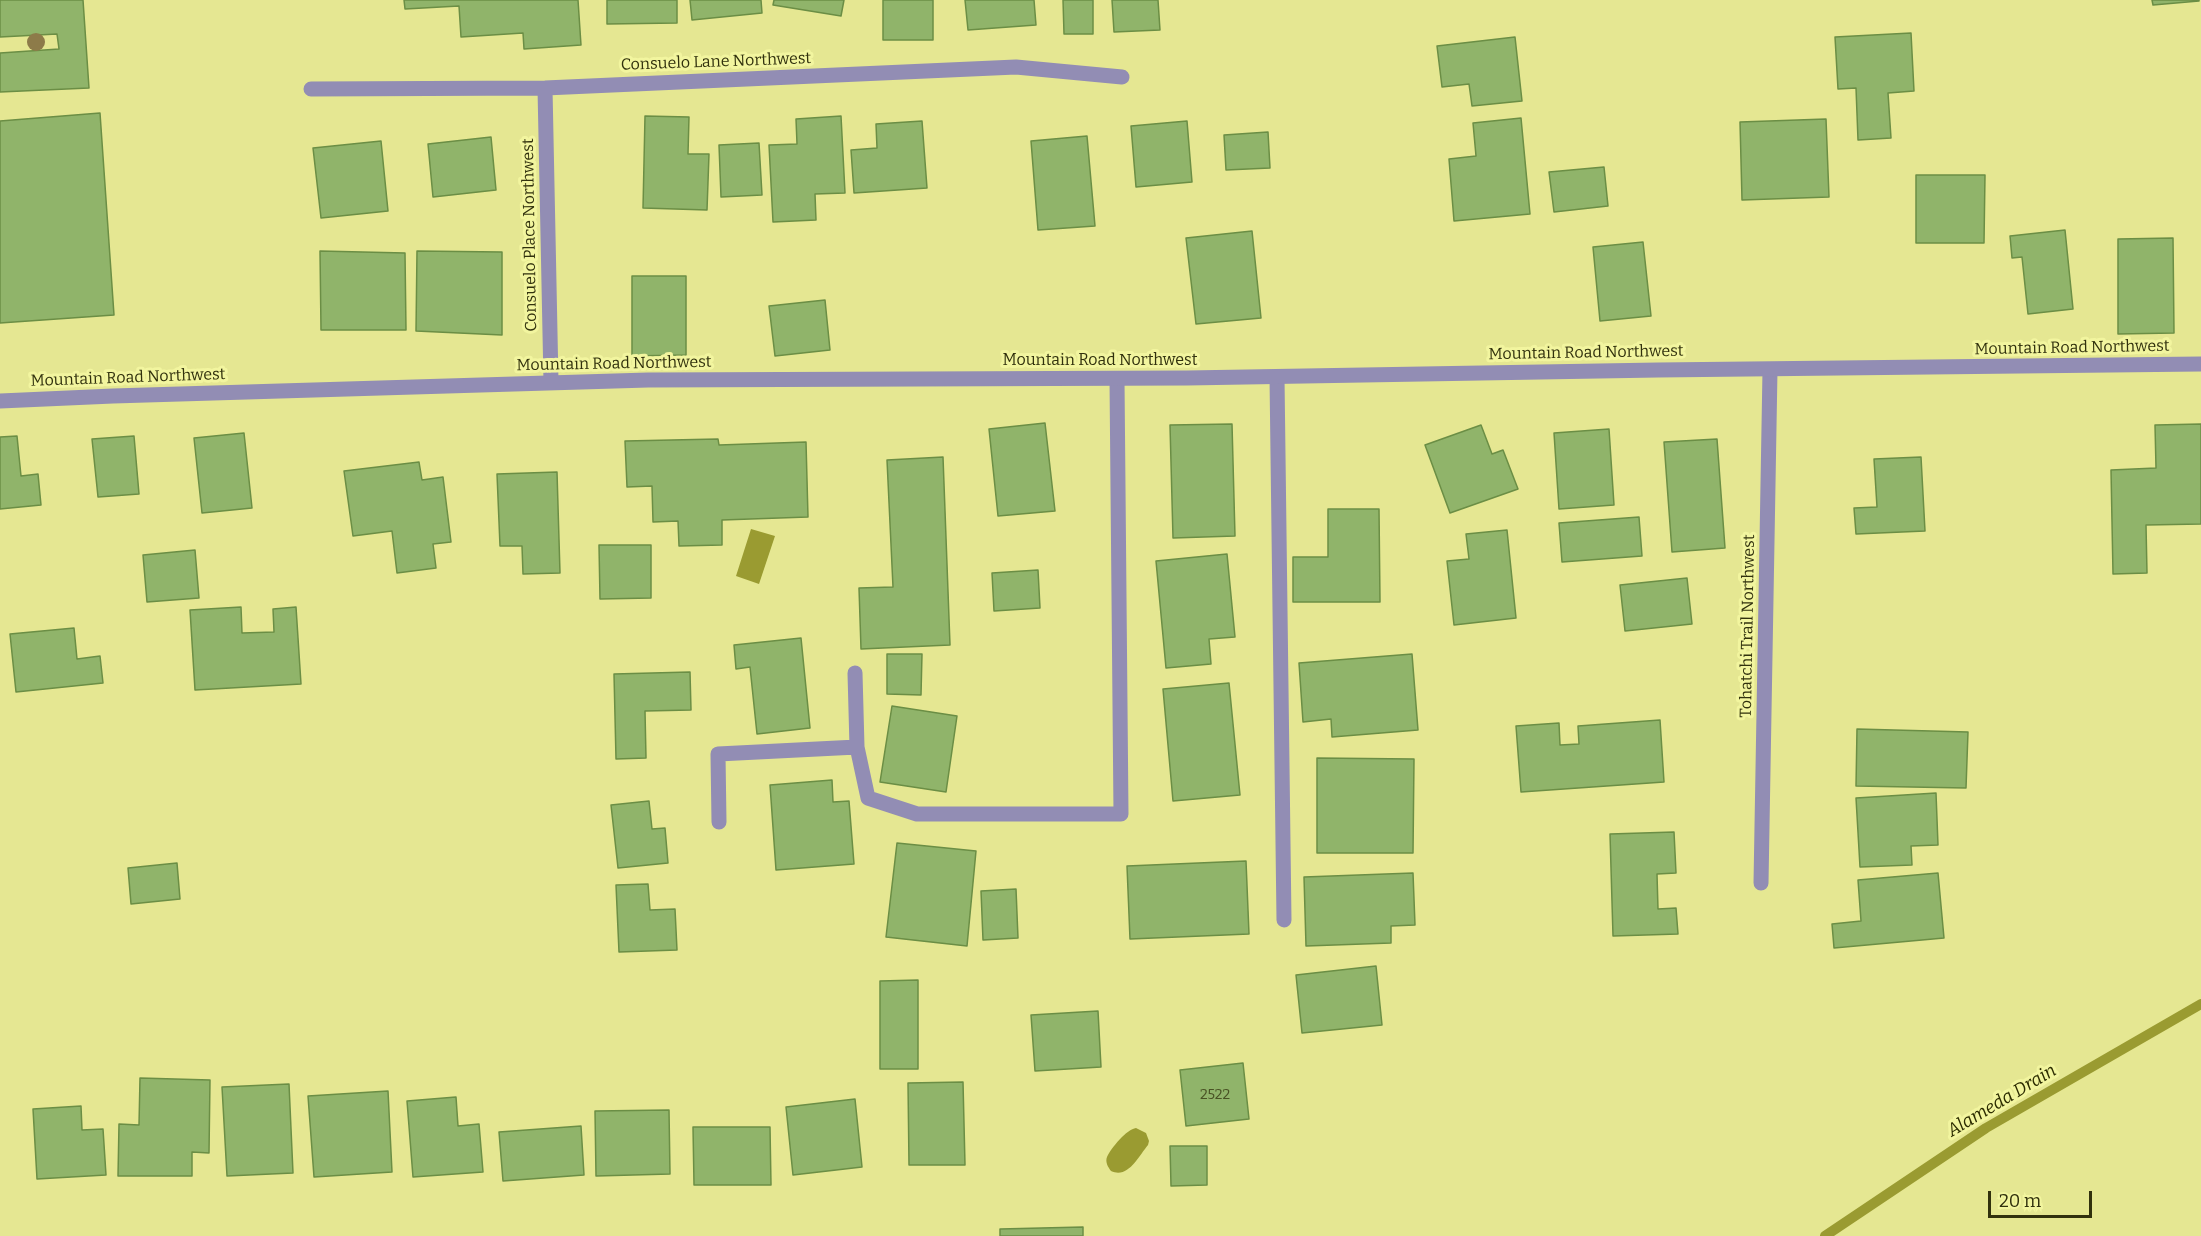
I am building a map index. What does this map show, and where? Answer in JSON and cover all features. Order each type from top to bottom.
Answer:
[{"type":"street","name":"Consuelo Lane Northwest","points":[[311,89],[545,88],[1016,68],[1122,77]]},
{"type":"street","name":"Consuelo Place Northwest","points":[[545,88],[551,382]]},
{"type":"street","name":"Mountain Road Northwest","points":[[0,401],[551,382],[1117,379],[2201,364]]},
{"type":"street","name":"Tohatchi Trail Northwest","points":[[1761,883],[1770,370]]},
{"type":"street","points":[[1277,377],[1284,920]]},
{"type":"street","points":[[855,673],[857,747],[868,798],[917,814],[1121,814],[1117,379]]},
{"type":"street","points":[[719,822],[718,754],[857,747]]},
{"type":"shaded area","points":[[751,529],[775,536],[759,584],[736,576]]},
{"type":"shaded area","points":[[1136,1128],[1146,1133],[1148,1145],[1128,1169],[1117,1173],[1111,1171],[1106,1161],[1109,1153],[1124,1135]]},
{"type":"building","points":[[0,0],[83,0],[89,88],[0,92],[0,53],[59,49],[57,34],[0,37]]},
{"type":"building","points":[[404,0],[578,0],[581,45],[524,49],[523,33],[461,37],[459,6],[405,9]]},
{"type":"building","points":[[607,0],[677,0],[677,23],[607,24]]},
{"type":"building","points":[[690,0],[761,0],[762,13],[692,20]]},
{"type":"building","points":[[774,0],[844,0],[841,16],[773,5]]},
{"type":"building","points":[[883,0],[933,0],[933,40],[883,40]]},
{"type":"building","points":[[965,0],[1034,0],[1036,25],[968,30]]},
{"type":"building","points":[[1063,0],[1093,0],[1093,34],[1064,34]]},
{"type":"building","points":[[1112,0],[1158,0],[1160,30],[1114,32]]},
{"type":"building","points":[[2152,0],[2199,0],[2199,1],[2153,5]]},
{"type":"building","points":[[1911,33],[1914,91],[1888,93],[1891,138],[1858,140],[1856,88],[1838,89],[1835,37]]},
{"type":"building","points":[[1515,37],[1522,101],[1472,106],[1469,84],[1442,87],[1437,46]]},
{"type":"building","points":[[100,113],[114,315],[0,323],[0,121]]},
{"type":"building","points":[[645,116],[689,117],[688,154],[709,154],[707,210],[643,208]]},
{"type":"building","points":[[841,116],[845,193],[815,194],[816,220],[773,222],[769,145],[797,144],[796,119]]},
{"type":"building","points":[[1521,118],[1530,214],[1454,221],[1449,159],[1476,156],[1473,123]]},
{"type":"building","points":[[1826,119],[1829,197],[1742,200],[1740,122]]},
{"type":"building","points":[[922,121],[927,188],[854,193],[851,150],[877,148],[876,124]]},
{"type":"building","points":[[1187,121],[1192,182],[1136,187],[1131,126]]},
{"type":"building","points":[[1268,132],[1270,168],[1226,170],[1224,135]]},
{"type":"building","points":[[1087,136],[1095,226],[1038,230],[1031,141]]},
{"type":"building","points":[[491,137],[496,190],[433,197],[428,144]]},
{"type":"building","points":[[381,141],[388,211],[321,218],[313,148]]},
{"type":"building","points":[[759,143],[762,195],[721,197],[719,145]]},
{"type":"building","points":[[1604,167],[1608,206],[1554,212],[1549,172]]},
{"type":"building","points":[[1916,175],[1985,175],[1984,243],[1916,243]]},
{"type":"building","points":[[2065,230],[2073,309],[2028,314],[2022,257],[2012,258],[2010,236]]},
{"type":"building","points":[[1252,231],[1261,318],[1196,324],[1186,238]]},
{"type":"building","points":[[2173,238],[2174,333],[2118,334],[2118,239]]},
{"type":"building","points":[[1643,242],[1651,316],[1600,321],[1593,247]]},
{"type":"building","points":[[320,251],[405,253],[406,330],[321,330]]},
{"type":"building","points":[[417,251],[502,252],[502,335],[416,331]]},
{"type":"building","points":[[632,276],[686,276],[686,355],[632,356]]},
{"type":"building","points":[[825,300],[830,350],[775,356],[769,306]]},
{"type":"building","points":[[1045,423],[1055,511],[998,516],[989,429]]},
{"type":"building","points":[[1232,424],[1235,536],[1173,538],[1170,425]]},
{"type":"building","points":[[2201,424],[2201,524],[2146,525],[2147,573],[2113,574],[2111,470],[2156,468],[2155,425]]},
{"type":"building","points":[[1481,425],[1492,454],[1503,450],[1518,489],[1450,513],[1425,445]]},
{"type":"building","points":[[1609,429],[1614,505],[1559,509],[1554,433]]},
{"type":"building","points":[[244,433],[252,508],[202,513],[194,438]]},
{"type":"building","points":[[17,436],[21,476],[38,474],[41,505],[0,509],[0,437]]},
{"type":"building","points":[[134,436],[139,494],[98,497],[92,439]]},
{"type":"building","points":[[718,439],[719,445],[806,442],[808,517],[722,520],[722,545],[679,546],[678,521],[653,522],[652,486],[627,487],[625,441]]},
{"type":"building","points":[[1717,439],[1725,548],[1672,552],[1664,442]]},
{"type":"building","points":[[943,457],[950,645],[861,649],[859,588],[893,587],[887,460]]},
{"type":"building","points":[[1921,457],[1925,531],[1856,534],[1854,508],[1877,507],[1874,459]]},
{"type":"building","points":[[419,462],[422,480],[443,477],[451,542],[433,544],[436,568],[397,573],[392,531],[353,536],[344,471]]},
{"type":"building","points":[[557,472],[560,573],[523,574],[522,546],[500,546],[497,474]]},
{"type":"building","points":[[1328,509],[1379,509],[1380,602],[1293,602],[1293,557],[1328,557]]},
{"type":"building","points":[[1639,517],[1642,556],[1562,562],[1559,523]]},
{"type":"building","points":[[1507,530],[1516,618],[1454,625],[1447,561],[1469,559],[1466,534]]},
{"type":"building","points":[[599,545],[651,545],[651,598],[600,599]]},
{"type":"building","points":[[195,550],[199,598],[147,602],[143,555]]},
{"type":"building","points":[[1227,554],[1235,637],[1209,639],[1211,664],[1166,668],[1156,561]]},
{"type":"building","points":[[1038,570],[1040,608],[994,611],[992,573]]},
{"type":"building","points":[[1687,578],[1692,624],[1625,631],[1620,585]]},
{"type":"building","points":[[241,607],[242,633],[274,632],[273,609],[296,607],[301,684],[195,690],[190,610]]},
{"type":"building","points":[[74,628],[77,659],[100,656],[103,683],[16,692],[10,634]]},
{"type":"building","points":[[801,638],[810,728],[757,734],[750,667],[736,669],[734,645]]},
{"type":"building","points":[[887,654],[922,654],[921,695],[887,694]]},
{"type":"building","points":[[1412,654],[1418,730],[1332,737],[1331,719],[1303,722],[1299,663]]},
{"type":"building","points":[[690,672],[691,710],[645,711],[646,758],[616,759],[614,674]]},
{"type":"building","points":[[1229,683],[1240,795],[1173,801],[1163,689]]},
{"type":"building","points":[[892,706],[957,716],[946,792],[880,782]]},
{"type":"building","points":[[1660,720],[1664,782],[1521,792],[1516,726],[1559,723],[1560,745],[1579,744],[1578,726]]},
{"type":"building","points":[[1857,729],[1968,732],[1966,788],[1856,786]]},
{"type":"building","points":[[1317,758],[1414,759],[1413,853],[1317,853]]},
{"type":"building","points":[[832,780],[833,802],[849,801],[854,864],[776,870],[770,785]]},
{"type":"building","points":[[1936,793],[1938,845],[1911,846],[1912,865],[1860,867],[1856,798]]},
{"type":"building","points":[[649,801],[652,829],[665,828],[668,863],[618,868],[611,805]]},
{"type":"building","points":[[1674,832],[1676,873],[1657,874],[1658,909],[1676,908],[1678,934],[1613,936],[1610,834]]},
{"type":"building","points":[[897,843],[976,851],[967,946],[886,937]]},
{"type":"building","points":[[1246,861],[1249,934],[1130,939],[1127,866]]},
{"type":"building","points":[[177,863],[180,899],[131,904],[128,868]]},
{"type":"building","points":[[1413,873],[1415,925],[1391,926],[1391,943],[1306,946],[1304,877]]},
{"type":"building","points":[[1938,873],[1944,938],[1834,948],[1832,924],[1861,921],[1858,880]]},
{"type":"building","points":[[648,884],[650,910],[675,909],[677,950],[619,952],[616,885]]},
{"type":"building","points":[[1016,889],[1018,938],[983,940],[981,891]]},
{"type":"building","points":[[1376,966],[1382,1025],[1302,1033],[1296,975]]},
{"type":"building","points":[[918,980],[918,1069],[880,1069],[880,981]]},
{"type":"building","points":[[1098,1011],[1101,1067],[1035,1071],[1031,1015]]},
{"type":"building","points":[[1243,1063],[1249,1119],[1186,1126],[1180,1070]]},
{"type":"building","points":[[140,1078],[210,1080],[209,1153],[192,1152],[192,1176],[118,1176],[119,1124],[139,1125]]},
{"type":"building","points":[[963,1082],[965,1165],[909,1165],[908,1083]]},
{"type":"building","points":[[289,1084],[293,1173],[227,1176],[222,1087]]},
{"type":"building","points":[[388,1091],[392,1172],[314,1177],[308,1096]]},
{"type":"building","points":[[456,1097],[458,1126],[479,1124],[483,1172],[413,1177],[407,1101]]},
{"type":"building","points":[[855,1099],[862,1167],[793,1175],[786,1107]]},
{"type":"building","points":[[81,1106],[82,1130],[103,1129],[106,1175],[37,1179],[33,1109]]},
{"type":"building","points":[[669,1110],[670,1174],[596,1176],[595,1111]]},
{"type":"building","points":[[581,1126],[584,1175],[503,1181],[499,1132]]},
{"type":"building","points":[[693,1127],[770,1127],[771,1185],[694,1185]]},
{"type":"building","points":[[1170,1146],[1207,1146],[1207,1185],[1171,1186]]},
{"type":"building","points":[[1083,1227],[1083,1236],[1000,1236],[1000,1229]]},
{"type":"waterway","name":"Alameda Drain","points":[[1825,1236],[1986,1128],[2201,1004]]}]
